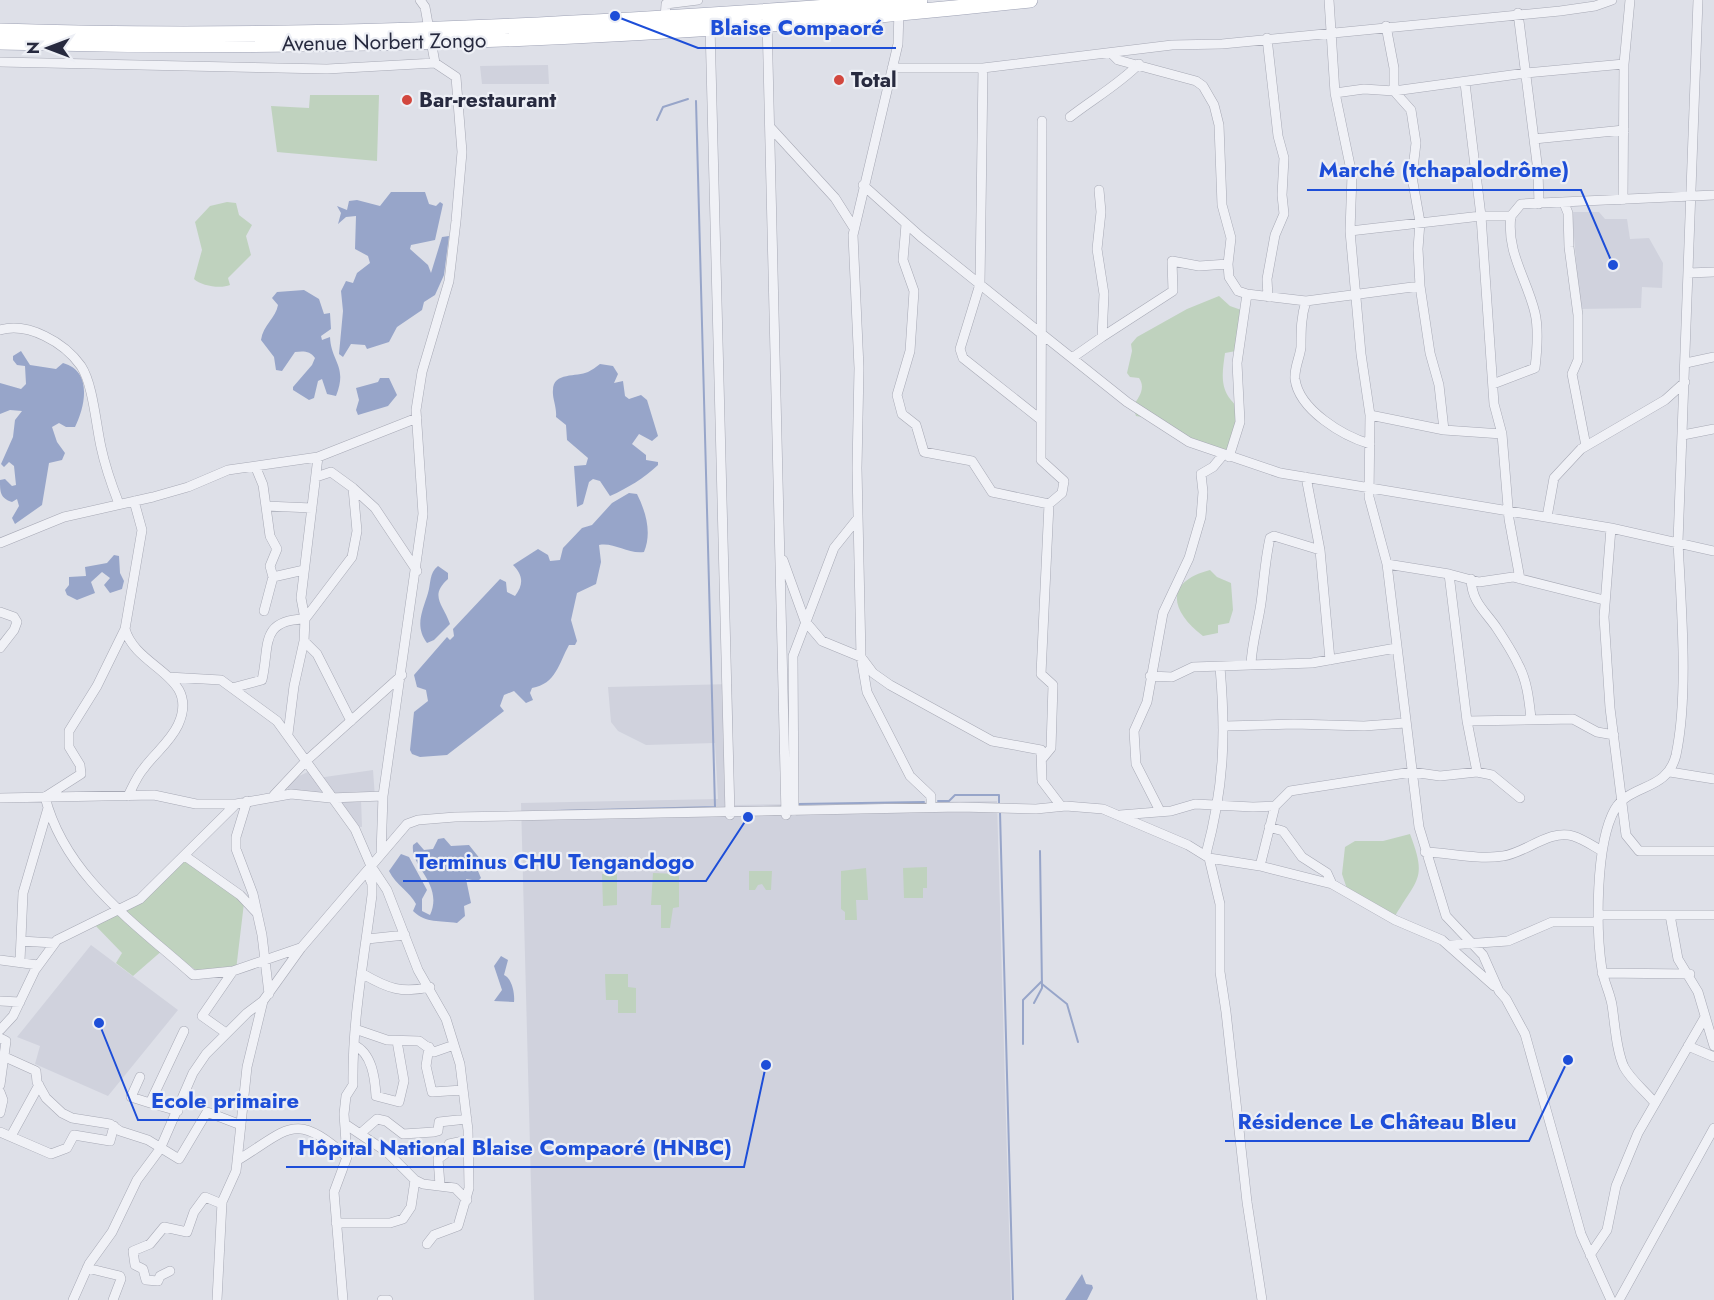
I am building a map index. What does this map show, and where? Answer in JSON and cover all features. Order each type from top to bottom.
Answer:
[{"type":"main road","points":[[901,5],[920,0]]},
{"type":"main road","points":[[901,5],[1030,0]]},
{"type":"main road","name":"Avenue Norbert Zongo","points":[[0,42],[212,44],[430,36],[710,23],[901,5]]},
{"type":"main road","name":"Avenue Norbert Zongo","points":[[0,31],[430,36],[665,19],[710,23]]},
{"type":"street","points":[[420,0],[425,7],[435,63]]},
{"type":"street","points":[[665,19],[666,4],[698,0]]},
{"type":"street","points":[[1329,0],[1335,93],[1352,175],[1350,231],[1370,415],[1369,486],[1372,509],[1387,564],[1413,785],[1425,852],[1446,916],[1483,955],[1499,991]]},
{"type":"street","points":[[892,68],[983,68],[1111,53],[1572,9],[1612,0]]},
{"type":"street","points":[[1623,200],[1624,64],[1630,0]]},
{"type":"street","points":[[1654,1102],[1624,1068],[1612,1001],[1602,973],[1598,919],[1602,851],[1612,815],[1621,799],[1652,785],[1670,772],[1676,755],[1681,693],[1678,542],[1698,0]]},
{"type":"street","points":[[901,5],[898,44],[854,228],[859,368],[858,518],[861,657],[867,692],[910,776],[931,796],[931,807]]},
{"type":"street","points":[[1518,13],[1534,139],[1539,204]]},
{"type":"street","points":[[767,19],[789,812]]},
{"type":"street","points":[[710,23],[730,814]]},
{"type":"street","points":[[1386,26],[1394,68],[1394,91],[1411,111],[1416,143],[1412,177],[1420,222],[1418,249],[1420,286],[1430,353],[1439,385],[1444,430]]},
{"type":"street","points":[[1267,38],[1278,136],[1284,158],[1281,195],[1284,214],[1275,235],[1267,279],[1268,297]]},
{"type":"street","points":[[1111,53],[1118,60],[1196,81],[1203,86],[1214,105],[1219,125],[1222,205],[1231,238],[1228,264],[1232,286],[1247,294],[1306,301],[1420,286]]},
{"type":"street","points":[[0,62],[327,69],[435,63],[452,72],[458,82],[462,152],[449,282],[422,372],[417,418],[423,514],[417,571],[383,796],[381,854]]},
{"type":"street","points":[[1070,117],[1100,98],[1139,64]]},
{"type":"street","points":[[1335,93],[1364,89],[1394,91],[1526,73],[1624,64]]},
{"type":"street","points":[[983,68],[980,284],[960,349],[963,358],[1040,419]]},
{"type":"street","points":[[1465,83],[1481,216],[1494,404],[1502,434],[1508,510],[1520,579]]},
{"type":"street","points":[[1042,122],[1041,460],[1064,482],[1062,493],[1049,504],[1041,674],[1053,685],[1051,748],[1042,759]]},
{"type":"street","points":[[770,127],[828,190],[854,228]]},
{"type":"street","points":[[1534,139],[1624,130]]},
{"type":"street","points":[[863,185],[906,224],[1043,336],[1162,427],[1189,442],[1280,473],[1611,528],[1714,551]]},
{"type":"street","points":[[1099,190],[1101,212],[1097,249],[1104,294],[1102,337]]},
{"type":"street","points":[[1492,384],[1536,368],[1535,314],[1515,262],[1509,232],[1510,216],[1521,204],[1623,200],[1690,194],[1714,195]]},
{"type":"street","points":[[1564,203],[1568,213],[1569,247],[1578,315],[1576,328],[1578,360],[1572,374],[1586,446]]},
{"type":"street","points":[[1350,231],[1481,216],[1510,216]]},
{"type":"street","points":[[906,224],[903,260],[914,291],[910,351],[897,395],[902,414],[916,425],[924,452],[972,461],[992,492],[1049,504]]},
{"type":"street","points":[[1071,358],[1173,291],[1172,261],[1199,266],[1228,264]]},
{"type":"street","points":[[1688,273],[1714,272]]},
{"type":"street","points":[[1160,811],[1136,764],[1133,748],[1134,731],[1147,702],[1163,613],[1189,558],[1201,518],[1203,492],[1201,474],[1226,456],[1240,422],[1237,363],[1247,294]]},
{"type":"street","points":[[1306,301],[1301,320],[1300,356],[1295,372],[1298,388],[1313,410],[1334,428],[1350,438],[1370,444]]},
{"type":"street","points":[[0,330],[8,328],[35,331],[55,342],[81,366],[96,416],[101,448],[119,504]]},
{"type":"street","points":[[1686,363],[1714,357]]},
{"type":"street","points":[[1547,517],[1554,478],[1586,446],[1665,400],[1685,382]]},
{"type":"street","points":[[1370,415],[1444,430],[1502,434]]},
{"type":"street","points":[[0,543],[64,518],[188,487],[228,470],[256,468],[318,457],[417,418]]},
{"type":"street","points":[[1683,435],[1714,429]]},
{"type":"street","points":[[288,734],[294,686],[304,641],[305,619],[301,598],[318,457]]},
{"type":"street","points":[[256,468],[266,506],[270,536],[278,549],[271,560],[273,577],[264,610]]},
{"type":"street","points":[[316,477],[331,472],[375,508],[417,571]]},
{"type":"street","points":[[1306,477],[1320,550],[1330,660]]},
{"type":"street","points":[[232,688],[262,680],[267,645],[274,626],[282,621],[305,619],[352,557],[357,531],[353,488]]},
{"type":"street","points":[[45,798],[81,774],[80,765],[69,747],[69,731],[102,678],[125,629],[142,530],[134,501]]},
{"type":"street","points":[[266,506],[312,508]]},
{"type":"street","points":[[789,812],[792,666],[805,621],[834,548],[858,518]]},
{"type":"street","points":[[1611,528],[1604,600],[1610,708],[1626,835],[1639,851],[1714,851]]},
{"type":"street","points":[[1251,664],[1252,642],[1261,601],[1263,568],[1270,538],[1274,536],[1320,550]]},
{"type":"street","points":[[780,552],[805,621],[822,641],[861,657],[873,673],[890,685],[946,718],[992,741],[1041,750],[1042,781],[1061,806]]},
{"type":"street","points":[[1387,564],[1485,582],[1507,577],[1520,579],[1604,600]]},
{"type":"street","points":[[273,577],[304,570]]},
{"type":"street","points":[[1449,574],[1467,721],[1477,772]]},
{"type":"street","points":[[1471,579],[1472,592],[1477,605],[1495,625],[1520,666],[1529,694],[1531,718]]},
{"type":"street","points":[[0,612],[14,617],[16,622],[14,630],[0,648]]},
{"type":"street","points":[[125,629],[127,638],[140,655],[168,677],[182,694],[185,704],[177,727],[159,753],[144,766],[128,796]]},
{"type":"street","points":[[304,641],[317,654],[351,721]]},
{"type":"street","points":[[1150,676],[1172,677],[1193,668],[1312,663],[1396,648]]},
{"type":"street","points":[[1220,667],[1225,726],[1224,758],[1207,856],[1220,904],[1221,992],[1226,1012],[1247,1202],[1262,1300]]},
{"type":"street","points":[[274,795],[306,760],[402,675]]},
{"type":"street","points":[[168,677],[214,678],[232,688],[277,721],[355,830],[369,869],[372,884],[363,974],[357,1000],[353,1085],[346,1096],[347,1157],[334,1192],[343,1300]]},
{"type":"street","points":[[1467,721],[1573,719],[1597,732],[1614,735]]},
{"type":"street","points":[[1225,726],[1364,726],[1405,723]]},
{"type":"street","points":[[1260,866],[1275,806],[1290,791],[1412,772],[1427,776],[1477,772],[1492,775],[1520,798]]},
{"type":"street","points":[[1670,772],[1714,778]]},
{"type":"street","points":[[1413,785],[1427,776]]},
{"type":"street","points":[[0,798],[154,795],[196,804],[236,804],[274,795],[330,798],[383,796]]},
{"type":"street","points":[[45,798],[72,855],[118,912],[193,975],[233,971],[301,948]]},
{"type":"street","points":[[217,1300],[222,1204],[238,1160],[248,1067],[266,998],[265,960],[257,913],[253,894],[236,849],[236,837],[247,801]]},
{"type":"street","points":[[0,1030],[12,1016],[38,964],[54,943],[79,927],[118,912],[140,899],[186,856],[203,834],[236,804]]},
{"type":"street","points":[[1120,815],[1160,811],[1195,804],[1275,806]]},
{"type":"street","points":[[73,1300],[87,1268],[112,1232],[137,1180],[160,1149],[193,1073],[206,1054],[266,998],[301,948],[401,828],[427,819],[730,814],[931,807],[1036,809],[1061,806],[1103,809],[1207,856],[1260,866],[1332,885],[1395,920],[1450,945],[1506,999],[1525,1034],[1581,1234],[1611,1300]]},
{"type":"street","points":[[20,960],[23,893],[48,808]]},
{"type":"street","points":[[1269,827],[1283,831],[1302,857],[1327,873],[1332,885]]},
{"type":"street","points":[[1425,852],[1501,856],[1519,853],[1538,842],[1560,835],[1572,835],[1602,851]]},
{"type":"street","points":[[186,856],[240,895],[257,913]]},
{"type":"street","points":[[369,869],[387,890],[418,970],[430,987],[446,1019],[463,1089],[468,1140],[467,1200],[458,1226],[434,1235],[427,1244]]},
{"type":"street","points":[[1450,945],[1508,941],[1552,922],[1670,915],[1714,915]]},
{"type":"street","points":[[1670,915],[1678,959],[1690,974],[1714,1046]]},
{"type":"street","points":[[367,939],[405,935]]},
{"type":"street","points":[[21,940],[54,943]]},
{"type":"street","points":[[0,960],[20,960],[38,964]]},
{"type":"street","points":[[226,1034],[202,1016],[233,971]]},
{"type":"street","points":[[1602,973],[1690,974]]},
{"type":"street","points":[[363,974],[386,987],[403,992],[430,987]]},
{"type":"street","points":[[0,1001],[20,1002]]},
{"type":"street","points":[[1590,1255],[1607,1230],[1616,1186],[1654,1102],[1705,1017]]},
{"type":"street","points":[[355,1029],[381,1039],[419,1041],[437,1052],[454,1045]]},
{"type":"street","points":[[150,1103],[184,1031]]},
{"type":"street","points":[[0,1038],[6,1041],[0,1085]]},
{"type":"street","points":[[354,1045],[362,1049],[375,1075],[376,1096],[399,1102],[404,1081],[397,1041]]},
{"type":"street","points":[[1688,1046],[1714,1057]]},
{"type":"street","points":[[429,1047],[426,1066],[432,1092],[463,1089]]},
{"type":"street","points":[[5,1057],[36,1070],[39,1085],[46,1098],[62,1113],[72,1118],[114,1126],[148,1140],[180,1159],[207,1112],[241,1125]]},
{"type":"street","points":[[140,1077],[131,1097],[177,1111]]},
{"type":"street","points":[[11,1136],[39,1085]]},
{"type":"street","points":[[0,1092],[3,1100],[0,1113]]},
{"type":"street","points":[[361,1133],[377,1119],[386,1121],[403,1134],[434,1132],[438,1131],[439,1122],[467,1119]]},
{"type":"street","points":[[345,1124],[387,1152],[415,1180],[423,1184],[455,1188],[467,1200]]},
{"type":"street","points":[[0,1132],[51,1154],[63,1151],[74,1135],[110,1141],[114,1126]]},
{"type":"street","points":[[1619,1300],[1714,1128]]},
{"type":"street","points":[[238,1160],[286,1130],[299,1129],[326,1139],[347,1157]]},
{"type":"street","points":[[440,1185],[438,1159],[445,1154],[450,1143],[468,1140]]},
{"type":"street","points":[[336,1223],[390,1223],[403,1219],[411,1207],[415,1180]]},
{"type":"street","points":[[170,1271],[160,1276],[158,1281],[146,1281],[143,1269],[135,1265],[133,1251],[150,1244],[164,1227],[187,1232],[194,1212],[204,1197],[222,1204]]},
{"type":"street","points":[[87,1268],[120,1276],[122,1279],[113,1300]]},
{"type":"street","points":[[382,1300],[388,1300]]},
{"type":"shaded area","points":[[548,65],[549,84],[482,84],[480,66]]},
{"type":"shaded area","points":[[1572,212],[1599,212],[1605,219],[1627,219],[1630,239],[1649,238],[1663,263],[1662,288],[1642,287],[1641,308],[1580,309]]},
{"type":"shaded area","points":[[732,684],[734,805],[997,801],[1011,1300],[534,1300],[521,803],[718,799],[715,743],[646,745],[618,731],[611,722],[608,687]]},
{"type":"shaded area","points":[[312,770],[318,778],[373,770],[375,798],[361,799],[362,827],[352,826],[332,800],[290,796],[286,782]]},
{"type":"shaded area","points":[[91,945],[178,1010],[108,1096],[35,1064],[40,1046],[17,1037]]},
{"type":"green space","points":[[310,95],[379,95],[377,161],[277,152],[271,106],[309,108]]},
{"type":"green space","points":[[227,202],[236,203],[239,215],[252,225],[246,236],[251,255],[228,278],[230,285],[216,287],[194,279],[202,250],[195,222],[210,206]]},
{"type":"green space","points":[[1219,296],[1230,306],[1244,311],[1236,351],[1225,353],[1224,386],[1237,413],[1229,452],[1217,452],[1154,419],[1136,416],[1133,406],[1141,392],[1142,385],[1139,378],[1130,377],[1127,373],[1132,351],[1131,344],[1137,337],[1187,309]]},
{"type":"green space","points":[[1210,570],[1217,577],[1231,583],[1233,610],[1229,623],[1218,625],[1218,633],[1203,636],[1184,617],[1177,598],[1185,582],[1195,575]]},
{"type":"green space","points":[[1410,834],[1418,860],[1418,877],[1395,916],[1348,892],[1342,874],[1345,847],[1355,841],[1383,841]]},
{"type":"green space","points":[[186,858],[244,903],[236,970],[205,976],[164,949],[133,976],[116,963],[122,953],[92,922],[137,904]]},
{"type":"green space","points":[[927,867],[927,888],[923,888],[923,898],[904,898],[903,868]]},
{"type":"green space","points":[[866,868],[868,900],[856,900],[857,920],[845,920],[845,912],[841,909],[841,871]]},
{"type":"green space","points":[[749,871],[772,871],[771,890],[766,890],[762,884],[758,885],[755,890],[749,890]]},
{"type":"green space","points":[[653,873],[679,874],[679,907],[673,908],[670,928],[661,928],[661,905],[651,905]]},
{"type":"green space","points":[[602,874],[617,874],[617,905],[603,906]]},
{"type":"green space","points":[[605,974],[628,974],[628,987],[636,988],[636,1013],[618,1013],[618,1000],[606,1000]]},
{"type":"water","points":[[391,192],[425,192],[429,204],[436,206],[440,202],[443,204],[435,240],[411,245],[410,249],[428,265],[431,273],[442,237],[449,236],[444,275],[435,295],[424,302],[422,310],[397,327],[389,342],[367,349],[365,345],[351,344],[343,357],[339,354],[343,311],[341,291],[346,281],[353,283],[357,273],[370,263],[368,256],[355,249],[356,216],[346,217],[338,224],[341,213],[337,206],[347,210],[349,201],[357,200],[380,206]]},
{"type":"water","points":[[304,290],[319,299],[324,314],[330,313],[331,329],[321,336],[322,340],[330,337],[340,371],[336,396],[327,394],[322,379],[318,381],[314,398],[309,400],[293,390],[315,358],[306,352],[295,352],[282,371],[276,370],[274,357],[261,340],[264,330],[277,310],[278,305],[272,298],[277,292]]},
{"type":"water","points":[[21,351],[30,365],[56,369],[63,363],[73,367],[83,381],[84,400],[75,427],[66,427],[59,423],[52,427],[57,442],[65,453],[62,460],[49,463],[42,505],[15,524],[12,518],[19,506],[17,499],[12,502],[3,496],[0,480],[5,479],[12,486],[16,485],[14,466],[9,462],[4,467],[1,464],[13,437],[15,420],[22,411],[10,410],[0,414],[0,383],[21,389],[26,384],[25,366],[17,365],[13,360],[13,356]]},
{"type":"water","points":[[600,364],[613,366],[618,374],[614,383],[623,381],[625,396],[629,399],[641,395],[647,400],[658,436],[652,441],[639,434],[632,444],[646,455],[646,460],[658,462],[658,465],[636,482],[610,496],[600,481],[593,479],[589,482],[583,504],[577,507],[574,466],[586,465],[588,458],[567,440],[566,425],[556,417],[553,390],[557,380],[588,372]]},
{"type":"water","points":[[380,378],[389,378],[397,395],[388,406],[358,415],[356,410],[359,400],[356,388],[378,382]]},
{"type":"water","points":[[629,493],[637,494],[645,515],[648,537],[644,552],[599,545],[601,562],[596,584],[577,593],[571,620],[577,641],[575,645],[569,645],[552,677],[540,686],[532,688],[530,693],[533,700],[526,703],[514,691],[504,695],[500,706],[504,711],[447,755],[420,757],[412,754],[410,750],[414,712],[428,701],[426,690],[417,687],[414,675],[447,637],[450,640],[454,636],[453,629],[500,579],[506,582],[507,592],[515,596],[520,588],[521,580],[519,572],[513,565],[538,549],[548,555],[550,561],[560,560],[563,548],[582,528],[592,525],[612,503]]},
{"type":"water","points":[[114,555],[119,556],[120,573],[124,581],[122,589],[110,593],[104,585],[110,578],[102,572],[91,582],[95,593],[77,600],[67,595],[65,590],[69,585],[69,577],[86,576],[85,567],[107,563]]},
{"type":"water","points":[[438,566],[448,573],[448,579],[442,585],[438,595],[450,624],[434,640],[427,643],[420,624],[432,575]]},
{"type":"water","points":[[444,838],[451,846],[469,845],[481,860],[478,871],[481,878],[478,881],[466,879],[471,903],[464,906],[465,916],[457,923],[428,920],[418,915],[413,911],[416,904],[389,871],[401,854],[409,857],[427,890],[422,899],[422,911],[430,915],[433,894],[416,861],[413,845],[417,842],[424,850],[433,849],[438,839]]},
{"type":"water","points":[[501,956],[508,960],[504,975],[511,983],[514,1002],[494,1001],[502,990],[494,966]]},
{"type":"water","points":[[1082,1274],[1086,1284],[1092,1285],[1093,1288],[1087,1300],[1065,1300]]},
{"type":"waterway","points":[[657,120],[663,107],[688,99]]},
{"type":"waterway","points":[[554,811],[715,807],[696,101]]},
{"type":"waterway","points":[[938,801],[949,801],[955,795],[999,795],[999,807]]},
{"type":"waterway","points":[[798,804],[924,802]]},
{"type":"waterway","points":[[1000,812],[1013,1300]]},
{"type":"waterway","points":[[1034,1003],[1042,988],[1040,851]]},
{"type":"waterway","points":[[1023,1044],[1023,1000],[1042,981]]},
{"type":"waterway","points":[[1042,984],[1067,1004],[1078,1042]]},
{"type":"place","name":"Blaise Compaoré","points":[[615,16]]},
{"type":"place","name":"Total","points":[[839,80]]},
{"type":"place","name":"Bar-restaurant","points":[[407,100]]},
{"type":"place","name":"Marché (tchapalodrôme)","points":[[1613,265]]},
{"type":"place","name":"Terminus CHU Tengandogo","points":[[748,817]]},
{"type":"place","name":"Ecole primaire","points":[[99,1023]]},
{"type":"place","name":"Résidence Le Château Bleu","points":[[1568,1060]]},
{"type":"place","name":"Hôpital National Blaise Compaoré (HNBC)","points":[[766,1065]]}]
